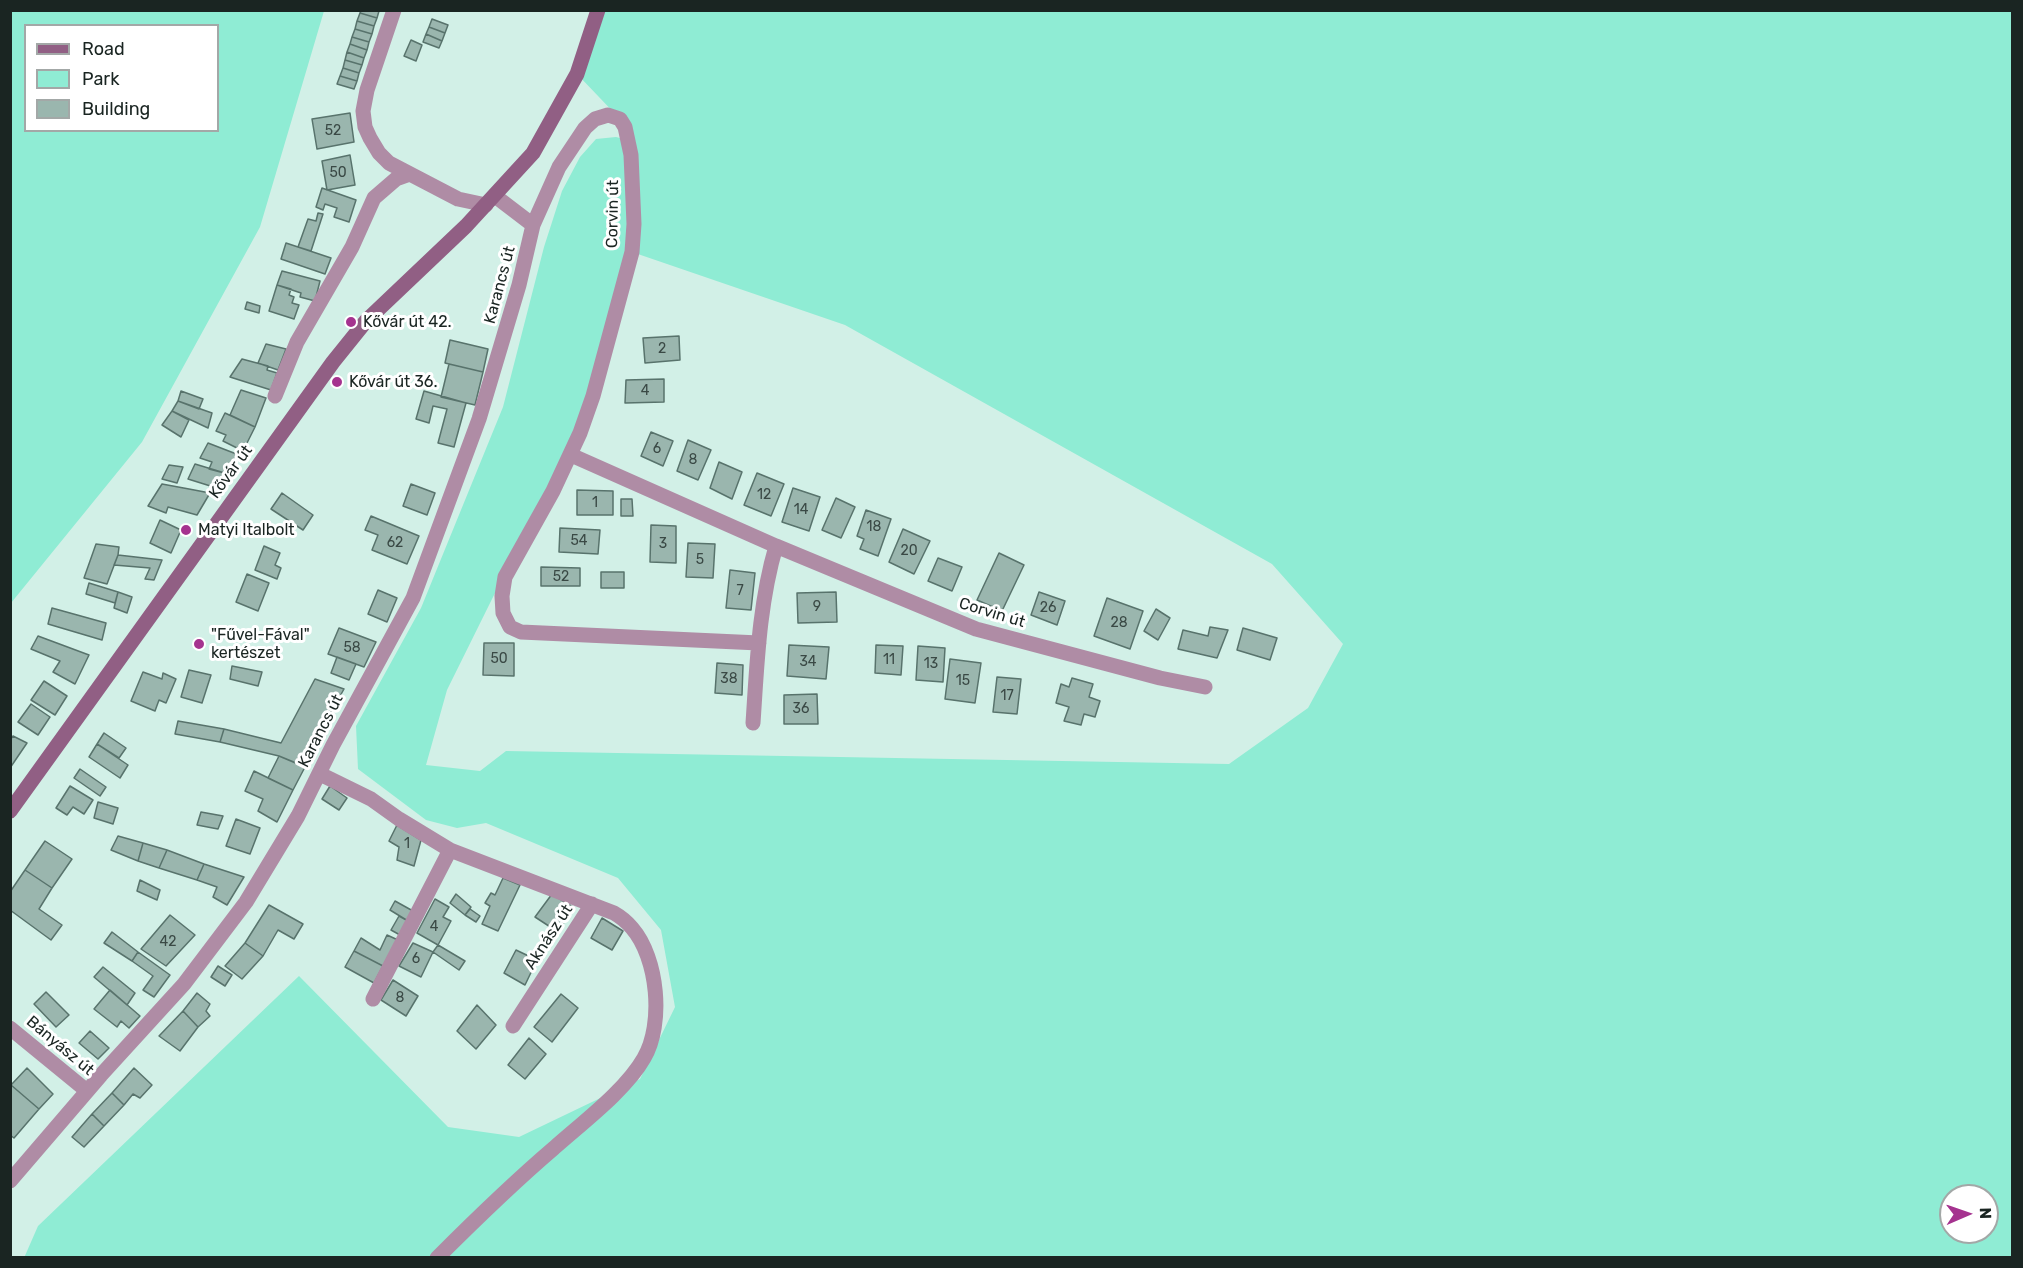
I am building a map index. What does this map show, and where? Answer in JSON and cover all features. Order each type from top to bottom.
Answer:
[{"type":"main road","points":[[491,201],[532,153],[577,74],[598,10]]},
{"type":"main road","name":"Kővár út","points":[[10,811],[333,363],[366,321],[491,201]]},
{"type":"street","points":[[394,10],[367,90],[363,111],[365,127],[379,153],[389,163],[458,199],[491,201],[533,225]]},
{"type":"street","name":"Corvin út","points":[[533,225],[559,167],[585,128],[601,116],[608,115],[620,119],[625,127],[631,155],[634,224],[632,252],[593,396],[571,455],[505,577],[503,609],[510,627],[516,632],[525,633],[759,643]]},
{"type":"street","points":[[275,396],[297,342],[352,247],[374,198],[396,179],[410,174]]},
{"type":"street","name":"Karancs út","points":[[10,1181],[87,1091],[184,984],[232,921],[283,842],[404,615],[417,585],[479,419],[514,304],[533,225]]},
{"type":"street","name":"Corvin út","points":[[571,455],[776,546],[976,629],[1160,678],[1205,687]]},
{"type":"street","points":[[753,723],[765,590],[776,546]]},
{"type":"street","name":"Aknász út","points":[[320,774],[370,799],[450,850],[592,904],[513,1026]]},
{"type":"street","points":[[373,999],[450,850]]},
{"type":"street","points":[[437,1257],[499,1196],[615,1092],[634,1073],[649,1050],[655,1026],[655,1002],[653,976],[645,950],[632,928],[624,920],[592,904]]},
{"type":"street","name":"Bányász út","points":[[10,1028],[87,1091]]},
{"type":"green space","points":[[11,10],[324,11],[260,227],[142,442],[11,603]]},
{"type":"green space","points":[[598,11],[2012,11],[2012,1257],[24,1258],[38,1226],[299,976],[448,1127],[519,1137],[640,1079],[675,1007],[661,930],[618,878],[486,823],[457,828],[426,820],[358,769],[356,726],[421,608],[503,407],[544,247],[562,191],[580,157],[596,139],[616,137],[628,140],[620,119],[577,74]],"holes":[[[632,252],[845,325],[1272,564],[1343,644],[1308,708],[1229,764],[506,751],[480,771],[426,765],[447,690],[494,595],[511,566],[593,396]]]},
{"type":"building","points":[[361,10],[379,11],[377,18],[360,13]]},
{"type":"building","points":[[360,13],[377,18],[374,26],[357,21]]},
{"type":"building","points":[[432,19],[448,25],[445,33],[429,27]]},
{"type":"building","points":[[357,21],[374,26],[372,34],[355,29]]},
{"type":"building","points":[[429,27],[445,33],[442,41],[426,34]]},
{"type":"building","points":[[355,29],[372,34],[369,42],[352,37]]},
{"type":"building","points":[[426,34],[442,41],[439,48],[423,42]]},
{"type":"building","points":[[352,37],[369,42],[367,50],[350,44]]},
{"type":"building","points":[[411,40],[422,45],[416,61],[404,56]]},
{"type":"building","points":[[350,44],[367,50],[364,58],[347,52]]},
{"type":"building","points":[[347,52],[364,58],[362,65],[345,60]]},
{"type":"building","points":[[345,60],[362,65],[359,73],[343,68]]},
{"type":"building","points":[[343,68],[359,73],[357,81],[340,76]]},
{"type":"building","points":[[340,76],[357,81],[354,89],[337,84]]},
{"type":"building","points":[[350,113],[354,142],[317,149],[312,119]]},
{"type":"building","points":[[350,155],[355,185],[327,190],[322,161]]},
{"type":"building","points":[[322,188],[356,200],[349,222],[334,217],[337,208],[325,204],[323,210],[316,207]]},
{"type":"building","points":[[318,213],[323,214],[311,251],[298,247],[308,219],[316,221]]},
{"type":"building","points":[[286,243],[331,258],[325,274],[281,259]]},
{"type":"building","points":[[282,271],[320,281],[315,301],[300,297],[301,293],[277,285]]},
{"type":"building","points":[[277,285],[291,289],[289,295],[294,297],[292,303],[299,305],[294,319],[269,311]]},
{"type":"building","points":[[247,302],[260,306],[259,313],[245,309]]},
{"type":"building","points":[[679,336],[680,360],[645,363],[643,338]]},
{"type":"building","points":[[450,340],[488,349],[483,372],[445,363]]},
{"type":"building","points":[[266,344],[286,349],[278,370],[258,363]]},
{"type":"building","points":[[242,359],[268,366],[267,370],[277,373],[271,390],[230,377]]},
{"type":"building","points":[[449,364],[483,372],[475,405],[441,397]]},
{"type":"building","points":[[664,379],[664,402],[625,403],[626,380]]},
{"type":"building","points":[[241,390],[266,398],[255,427],[230,415]]},
{"type":"building","points":[[181,391],[203,399],[199,409],[178,401]]},
{"type":"building","points":[[424,391],[466,403],[454,447],[438,443],[447,409],[433,406],[429,423],[416,419]]},
{"type":"building","points":[[178,401],[212,413],[208,428],[172,411]]},
{"type":"building","points":[[172,411],[189,420],[181,437],[162,425]]},
{"type":"building","points":[[225,413],[255,427],[243,451],[223,441],[226,435],[216,431]]},
{"type":"building","points":[[651,432],[673,441],[663,466],[641,456]]},
{"type":"building","points":[[688,440],[711,450],[698,480],[677,471]]},
{"type":"building","points":[[208,443],[239,455],[228,474],[209,469],[212,462],[200,458]]},
{"type":"building","points":[[719,462],[742,472],[732,499],[710,488]]},
{"type":"building","points":[[195,464],[228,474],[220,489],[188,479]]},
{"type":"building","points":[[169,465],[183,467],[177,483],[162,479]]},
{"type":"building","points":[[757,473],[784,484],[771,516],[744,505]]},
{"type":"building","points":[[162,484],[210,493],[197,515],[168,507],[166,513],[148,506]]},
{"type":"building","points":[[411,484],[435,493],[427,515],[403,506]]},
{"type":"building","points":[[793,488],[820,497],[809,531],[782,522]]},
{"type":"building","points":[[577,490],[613,491],[613,515],[577,515]]},
{"type":"building","points":[[282,493],[313,515],[303,530],[271,509]]},
{"type":"building","points":[[836,498],[855,507],[841,538],[822,530]]},
{"type":"building","points":[[621,499],[632,499],[633,516],[621,516]]},
{"type":"building","points":[[866,510],[891,519],[878,556],[860,549],[864,539],[857,536]]},
{"type":"building","points":[[371,516],[419,536],[407,564],[372,550],[378,535],[365,530]]},
{"type":"building","points":[[160,520],[181,530],[171,553],[150,543]]},
{"type":"building","points":[[651,525],[676,526],[676,563],[650,562]]},
{"type":"building","points":[[560,528],[600,530],[598,554],[559,552]]},
{"type":"building","points":[[903,529],[930,541],[914,574],[889,562]]},
{"type":"building","points":[[688,543],[715,544],[713,578],[686,577]]},
{"type":"building","points":[[96,544],[119,547],[107,584],[84,578]]},
{"type":"building","points":[[264,546],[280,553],[275,565],[281,568],[277,579],[255,570]]},
{"type":"building","points":[[999,553],[1024,565],[1002,611],[977,600]]},
{"type":"building","points":[[118,555],[162,560],[154,580],[145,579],[150,568],[114,565]]},
{"type":"building","points":[[938,558],[962,567],[952,591],[928,581]]},
{"type":"building","points":[[541,567],[580,568],[580,586],[541,586]]},
{"type":"building","points":[[730,570],[755,573],[751,610],[726,608]]},
{"type":"building","points":[[601,572],[624,572],[624,588],[601,588]]},
{"type":"building","points":[[247,574],[269,583],[258,611],[236,602]]},
{"type":"building","points":[[89,583],[118,592],[115,603],[86,594]]},
{"type":"building","points":[[378,590],[397,598],[387,622],[368,614]]},
{"type":"building","points":[[118,592],[132,597],[127,613],[114,608]]},
{"type":"building","points":[[836,592],[837,622],[798,623],[797,593]]},
{"type":"building","points":[[1039,592],[1065,601],[1057,625],[1031,615]]},
{"type":"building","points":[[1107,598],[1143,611],[1130,649],[1094,636]]},
{"type":"building","points":[[52,608],[106,623],[102,640],[48,624]]},
{"type":"building","points":[[1156,609],[1170,618],[1158,640],[1144,631]]},
{"type":"building","points":[[1210,627],[1228,630],[1217,658],[1178,649],[1183,630],[1208,636]]},
{"type":"building","points":[[339,628],[376,642],[364,667],[328,654]]},
{"type":"building","points":[[1243,628],[1277,638],[1270,660],[1237,650]]},
{"type":"building","points":[[38,636],[89,655],[75,684],[53,672],[60,661],[31,649]]},
{"type":"building","points":[[484,643],[514,643],[514,676],[483,675]]},
{"type":"building","points":[[789,645],[829,647],[826,679],[787,676]]},
{"type":"building","points":[[876,645],[903,646],[901,675],[875,673]]},
{"type":"building","points":[[918,646],[945,648],[943,682],[916,680]]},
{"type":"building","points":[[337,657],[356,664],[349,680],[331,673]]},
{"type":"building","points":[[950,659],[981,663],[975,703],[945,699]]},
{"type":"building","points":[[717,663],[743,665],[742,695],[715,693]]},
{"type":"building","points":[[232,666],[262,672],[258,686],[230,679]]},
{"type":"building","points":[[189,670],[211,675],[202,703],[181,697]]},
{"type":"building","points":[[143,672],[162,679],[163,673],[176,679],[166,703],[159,700],[155,711],[131,701]]},
{"type":"building","points":[[997,677],[1021,679],[1017,714],[993,712]]},
{"type":"building","points":[[1072,678],[1093,684],[1089,697],[1100,701],[1095,717],[1084,714],[1081,725],[1064,721],[1069,707],[1056,703],[1061,684],[1069,687]]},
{"type":"building","points":[[315,679],[344,689],[301,765],[279,756],[220,742],[224,729],[281,743]]},
{"type":"building","points":[[44,681],[67,696],[55,715],[31,700]]},
{"type":"building","points":[[817,694],[818,724],[784,724],[784,695]]},
{"type":"building","points":[[31,704],[50,717],[38,735],[18,722]]},
{"type":"building","points":[[178,721],[224,729],[220,742],[175,734]]},
{"type":"building","points":[[104,733],[126,748],[119,758],[97,744]]},
{"type":"building","points":[[13,736],[27,743],[10,768],[10,740]]},
{"type":"building","points":[[97,744],[128,765],[120,778],[89,757]]},
{"type":"building","points":[[279,756],[305,767],[293,790],[268,778]]},
{"type":"building","points":[[80,769],[106,787],[100,796],[74,778]]},
{"type":"building","points":[[254,771],[293,790],[277,822],[258,811],[263,799],[245,791]]},
{"type":"building","points":[[70,786],[93,800],[84,814],[73,807],[67,815],[56,808]]},
{"type":"building","points":[[330,786],[347,798],[339,810],[322,799]]},
{"type":"building","points":[[98,802],[118,808],[113,824],[94,818]]},
{"type":"building","points":[[201,812],[223,816],[218,829],[197,825]]},
{"type":"building","points":[[236,819],[260,828],[250,854],[226,846]]},
{"type":"building","points":[[397,825],[421,840],[414,866],[397,860],[399,847],[389,841]]},
{"type":"building","points":[[118,836],[143,843],[138,861],[111,850]]},
{"type":"building","points":[[45,841],[72,859],[52,888],[25,870]]},
{"type":"building","points":[[143,843],[167,850],[159,868],[138,861]]},
{"type":"building","points":[[167,850],[204,864],[197,880],[159,868]]},
{"type":"building","points":[[204,864],[244,877],[227,905],[213,897],[217,887],[197,880]]},
{"type":"building","points":[[25,870],[52,888],[39,909],[62,925],[51,940],[10,910],[10,892]]},
{"type":"building","points":[[503,878],[520,885],[498,931],[482,924],[490,906],[485,903],[491,893],[495,895]]},
{"type":"building","points":[[140,880],[160,890],[157,900],[137,891]]},
{"type":"building","points":[[456,894],[471,907],[465,915],[450,903]]},
{"type":"building","points":[[552,894],[573,907],[558,932],[535,917]]},
{"type":"building","points":[[435,899],[449,907],[443,917],[451,921],[438,945],[417,933]]},
{"type":"building","points":[[395,901],[413,911],[408,921],[390,910]]},
{"type":"building","points":[[269,905],[303,924],[294,939],[278,930],[263,956],[245,943]]},
{"type":"building","points":[[470,909],[480,916],[476,922],[465,915]]},
{"type":"building","points":[[170,915],[195,935],[166,966],[141,949]]},
{"type":"building","points":[[399,916],[408,921],[400,935],[391,930]]},
{"type":"building","points":[[602,918],[623,931],[612,950],[591,938]]},
{"type":"building","points":[[112,932],[138,952],[132,961],[104,943]]},
{"type":"building","points":[[387,935],[398,940],[383,966],[354,951],[361,938],[380,950]]},
{"type":"building","points":[[245,943],[263,956],[242,979],[225,966]]},
{"type":"building","points":[[413,943],[433,952],[421,977],[399,966]]},
{"type":"building","points":[[438,945],[465,961],[459,970],[433,952]]},
{"type":"building","points":[[516,950],[537,960],[525,985],[504,973]]},
{"type":"building","points":[[354,951],[383,966],[374,983],[345,967]]},
{"type":"building","points":[[138,952],[170,975],[154,997],[143,990],[153,976],[132,961]]},
{"type":"building","points":[[218,966],[232,975],[225,986],[211,977]]},
{"type":"building","points":[[103,967],[135,993],[127,1005],[94,977]]},
{"type":"building","points":[[393,980],[418,996],[406,1016],[381,1000]]},
{"type":"building","points":[[110,990],[140,1016],[129,1028],[121,1021],[117,1027],[94,1009]]},
{"type":"building","points":[[46,992],[69,1015],[56,1027],[34,1004]]},
{"type":"building","points":[[197,993],[210,1004],[206,1011],[210,1016],[198,1027],[183,1011]]},
{"type":"building","points":[[561,994],[578,1008],[552,1042],[534,1027]]},
{"type":"building","points":[[477,1005],[496,1025],[476,1049],[457,1031]]},
{"type":"building","points":[[183,1011],[198,1027],[180,1051],[159,1036]]},
{"type":"building","points":[[90,1031],[109,1048],[98,1059],[79,1043]]},
{"type":"building","points":[[529,1038],[546,1054],[525,1079],[508,1065]]},
{"type":"building","points":[[27,1068],[53,1094],[39,1109],[11,1085]]},
{"type":"building","points":[[134,1068],[152,1085],[140,1098],[133,1094],[124,1105],[112,1093]]},
{"type":"building","points":[[11,1085],[39,1109],[14,1138],[10,1135]]},
{"type":"building","points":[[112,1093],[124,1105],[104,1126],[92,1114]]},
{"type":"building","points":[[92,1114],[104,1126],[84,1147],[72,1137]]},
{"type":"place","name":"Kővár út 42.","points":[[351,322]]},
{"type":"place","name":"Kővár út 36.","points":[[337,382]]},
{"type":"place","name":"Matyi Italbolt","points":[[186,530]]},
{"type":"place","name":"\"Fűvel-Fával\" kertészet","points":[[199,644]]}]
